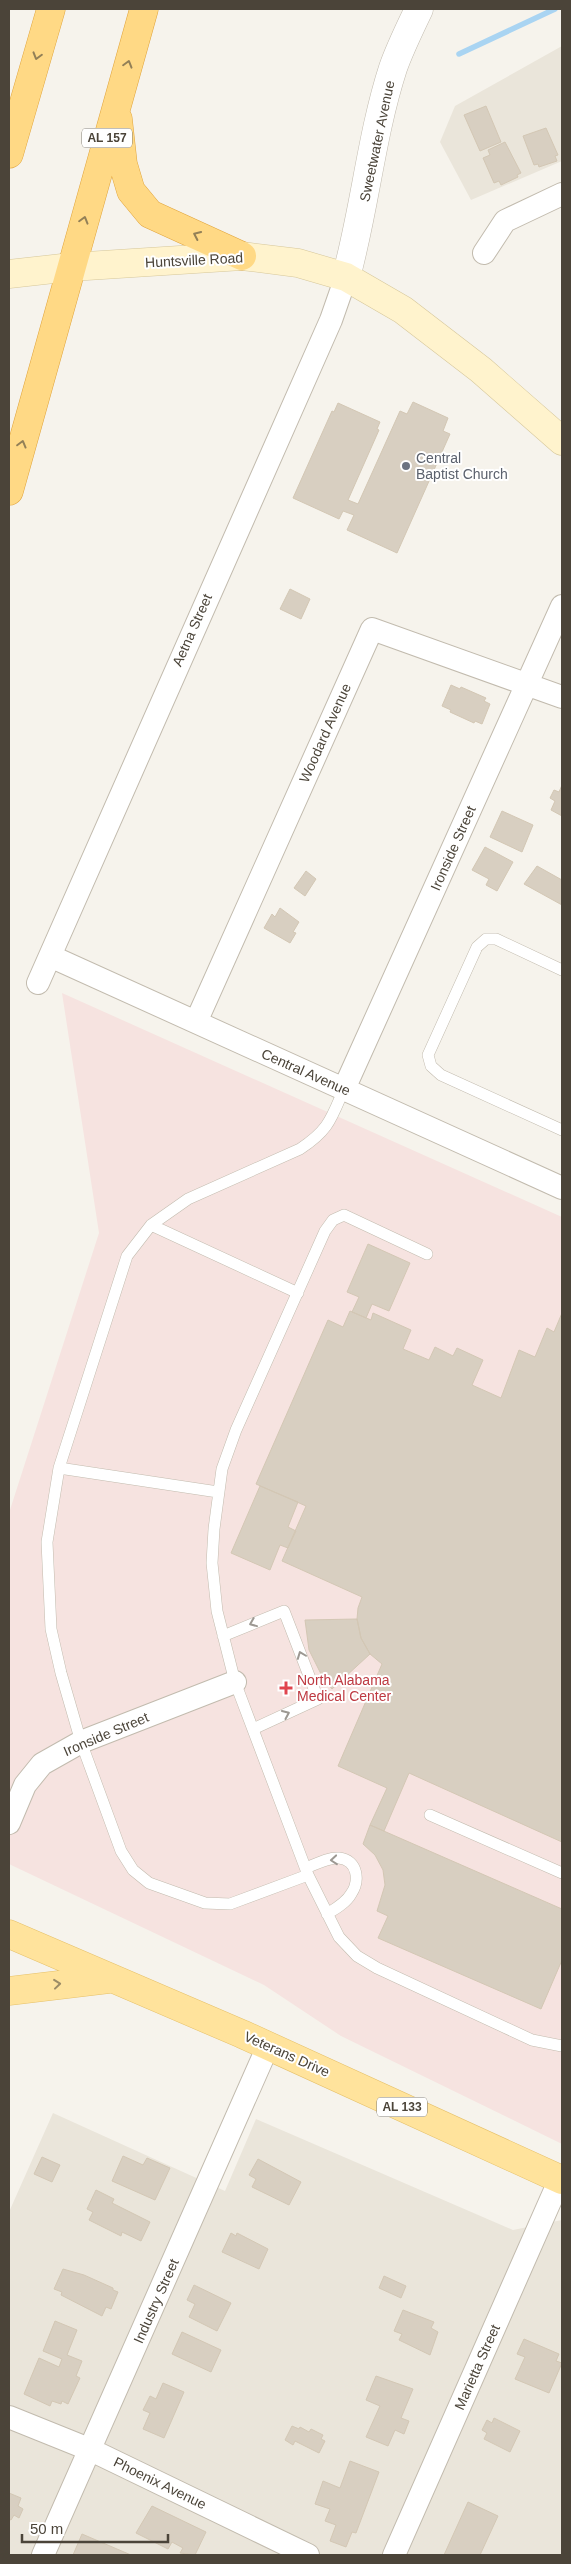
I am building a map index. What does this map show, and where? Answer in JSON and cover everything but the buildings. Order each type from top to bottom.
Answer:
[{"type":"highway","points":[[9,154],[51,9]]},
{"type":"highway","name":"AL 157","points":[[9,491],[144,9]]},
{"type":"highway","points":[[117,105],[123,164],[131,191],[150,214],[242,256]]},
{"type":"main road","name":"Huntsville Road","points":[[9,274],[71,267],[242,256],[298,263],[346,277],[403,310],[481,370],[562,441]]},
{"type":"main road","name":"Veterans Drive","points":[[9,1934],[268,2046],[562,2178]]},
{"type":"main road","points":[[9,1991],[110,1979]]},
{"type":"street","name":"Sweetwater Avenue","points":[[346,277],[355,243],[376,132],[393,67],[419,9]]},
{"type":"street","points":[[484,254],[505,221],[562,194]]},
{"type":"street","name":"Aetna Street","points":[[38,983],[331,320],[346,277]]},
{"type":"street","name":"Ironside Street","points":[[344,1089],[562,606]]},
{"type":"street","name":"Woodard Avenue","points":[[196,1022],[372,629],[562,697]]},
{"type":"street","name":"Central Avenue","points":[[50,956],[344,1089],[561,1183]]},
{"type":"street","name":"Ironside Street","points":[[9,1823],[26,1784],[42,1764],[81,1742],[235,1682]]},
{"type":"street","name":"Industry Street","points":[[43,2555],[268,2046]]},
{"type":"street","name":"Marietta Street","points":[[394,2555],[562,2178]]},
{"type":"street","name":"Phoenix Avenue","points":[[9,2417],[91,2450],[308,2555]]},
{"type":"lane","points":[[562,970],[496,939],[486,939],[477,947],[428,1055],[431,1066],[442,1075],[562,1130]]},
{"type":"lane","points":[[327,1914],[351,1895],[357,1881],[356,1870],[349,1861],[338,1858],[230,1904],[205,1903],[149,1883],[133,1870],[121,1851],[81,1742],[51,1630],[47,1542],[59,1468],[118,1278],[127,1256],[151,1225],[188,1198],[300,1148],[317,1138],[326,1129],[344,1089]]},
{"type":"lane","points":[[428,1254],[344,1216],[333,1220],[325,1231],[236,1430],[222,1469],[218,1492],[212,1563],[217,1611],[235,1682],[307,1871],[338,1937],[357,1956],[377,1968],[532,2040],[562,2046]]},
{"type":"lane","points":[[151,1225],[298,1293]]},
{"type":"lane","points":[[59,1468],[218,1492]]},
{"type":"lane","points":[[223,1636],[284,1611],[318,1700],[253,1729]]},
{"type":"lane","points":[[430,1815],[562,1873]]},
{"type":"shaded area","points":[[562,46],[562,161],[471,200],[440,142],[455,106]]},
{"type":"shaded area","name":"North Alabama Medical Center","points":[[62,993],[562,1217],[562,2144],[341,2036],[264,1985],[9,1864],[9,1513],[99,1233]]},
{"type":"shaded area","points":[[53,2113],[225,2191],[256,2119],[513,2230],[562,2220],[562,2555],[9,2555],[9,2212]]},
{"type":"waterway","points":[[459,54],[555,9]]},
{"type":"place","name":"Central Baptist Church","points":[[406,466]]},
{"type":"place","name":"North Alabama Medical Center","points":[[286,1688]]}]
